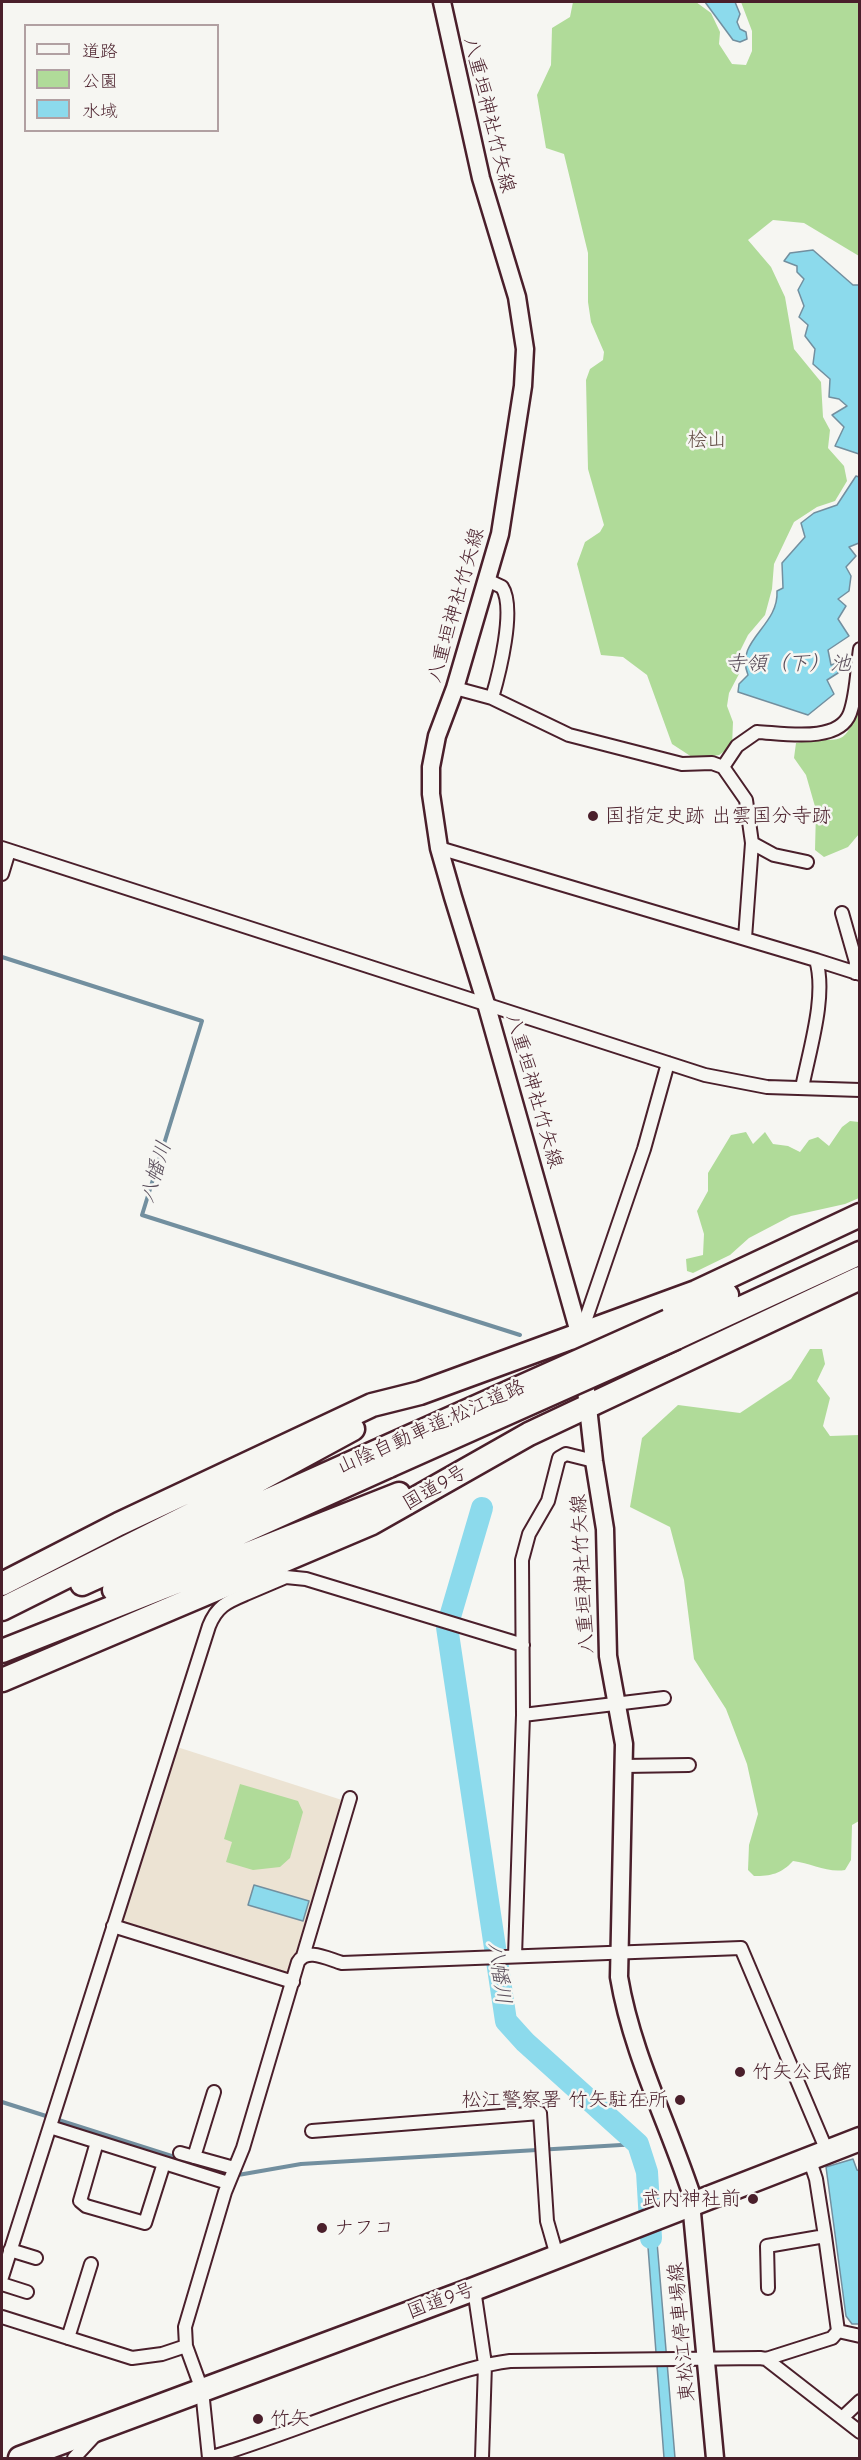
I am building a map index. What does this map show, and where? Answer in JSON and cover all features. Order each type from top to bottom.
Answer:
[{"type":"highway","points":[[2,1584],[119,1524],[372,1405],[420,1393],[696,1292],[860,1215]]},
{"type":"highway","name":"山陰自動車道;松江道路","points":[[672,1330],[860,1232]]},
{"type":"highway","name":"山陰自動車道;松江道路","points":[[2,1620],[386,1457],[672,1330],[860,1253]]},
{"type":"highway","name":"国道9号","points":[[2,1680],[243,1588],[372,1523],[529,1434],[860,1278]]},
{"type":"highway","points":[[2,1609],[248,1486],[420,1393]]},
{"type":"highway","name":"山陰自動車道;松江道路","points":[[2,1641],[386,1457]]},
{"type":"highway","points":[[2,1651],[489,1457]]},
{"type":"highway","name":"国道9号","points":[[31,2457],[103,2426],[474,2289],[651,2218],[860,2139]]},
{"type":"main road","name":"八重垣神社竹矢線","points":[[441,2],[481,178],[517,297],[525,349],[523,386],[507,495],[487,580],[455,688],[437,736],[431,767],[431,794],[439,848],[487,1007],[580,1336],[590,1406],[594,1461],[605,1529],[608,1656],[618,1705],[624,1766],[618,1952],[620,1977],[626,2014],[694,2202]]},
{"type":"main road","name":"東松江停車場線","points":[[694,2202],[692,2213],[715,2458]]},
{"type":"street","points":[[487,580],[502,587],[506,597],[504,644],[492,698]]},
{"type":"street","points":[[723,767],[738,746],[757,732],[810,735],[836,728],[849,716],[860,649]]},
{"type":"street","points":[[455,688],[492,698],[569,735],[682,764],[712,763],[723,767],[746,800],[752,843],[745,938]]},
{"type":"street","points":[[752,843],[774,855],[807,862]]},
{"type":"street","points":[[439,848],[857,973],[842,913]]},
{"type":"street","points":[[2,874],[5,849],[378,968],[487,1007],[668,1064],[767,1088],[860,1090]]},
{"type":"street","points":[[802,1088],[820,991],[820,974],[816,960]]},
{"type":"street","points":[[580,1336],[644,1149],[668,1064]]},
{"type":"street","points":[[515,1956],[523,1715],[522,1560],[529,1534],[548,1501],[559,1458],[566,1454],[594,1461]]},
{"type":"street","points":[[2,2277],[214,1613],[243,1588],[286,1577],[306,1579],[523,1645]]},
{"type":"street","points":[[523,1715],[664,1698]]},
{"type":"street","points":[[624,1766],[689,1765]]},
{"type":"street","points":[[350,1798],[303,1956],[292,1982],[188,2310],[185,2326],[186,2346],[202,2390],[209,2458],[270,2439],[372,2400],[484,2364],[752,2356],[765,2359],[860,2432]]},
{"type":"street","points":[[113,1926],[292,1982]]},
{"type":"street","points":[[303,1956],[309,1954],[342,1963],[741,1948],[818,2155],[816,2179],[838,2331]]},
{"type":"street","points":[[194,2157],[214,2092]]},
{"type":"street","points":[[312,2131],[540,2113],[547,2221],[557,2256]]},
{"type":"street","points":[[52,2122],[97,2142],[164,2163],[232,2175]]},
{"type":"street","points":[[97,2142],[80,2201],[86,2206],[145,2223],[164,2163]]},
{"type":"street","points":[[180,2153],[232,2175]]},
{"type":"street","points":[[768,2288],[767,2246],[825,2236]]},
{"type":"street","points":[[10,2250],[36,2258]]},
{"type":"street","points":[[68,2338],[91,2264]]},
{"type":"street","points":[[2,2284],[27,2292]]},
{"type":"street","points":[[474,2289],[484,2364],[482,2458]]},
{"type":"street","points":[[2,2317],[132,2358],[162,2354],[186,2346]]},
{"type":"street","points":[[838,2331],[853,2337],[860,2336]]},
{"type":"street","points":[[765,2359],[823,2341],[838,2331]]},
{"type":"street","points":[[842,2418],[860,2401]]},
{"type":"street","points":[[74,2458],[103,2426]]},
{"type":"shaded area","points":[[174,1746],[345,1801],[289,1974],[122,1922],[120,1919]]},
{"type":"green space","name":"桧山","points":[[573,2],[696,2],[711,13],[720,32],[719,44],[732,64],[746,65],[752,51],[752,31],[741,2],[859,2],[859,256],[804,223],[773,220],[748,240],[771,267],[785,297],[794,349],[821,382],[823,417],[830,430],[828,448],[844,466],[847,481],[835,501],[817,507],[794,522],[774,564],[772,589],[765,615],[748,635],[738,655],[740,672],[729,693],[727,706],[733,722],[732,746],[719,755],[695,759],[672,744],[647,675],[623,657],[601,655],[577,564],[585,542],[600,532],[604,525],[588,469],[586,380],[590,369],[603,360],[604,352],[591,322],[588,302],[588,253],[564,154],[546,148],[537,95],[551,65],[552,28],[570,17]]},
{"type":"green space","points":[[859,700],[859,834],[848,847],[824,857],[815,850],[816,810],[806,775],[794,758],[796,743],[838,739],[844,736],[854,718]]},
{"type":"green space","points":[[850,1121],[859,1122],[859,1198],[845,1204],[791,1216],[749,1238],[730,1255],[693,1273],[687,1271],[686,1259],[703,1255],[704,1234],[697,1211],[708,1191],[708,1173],[731,1135],[746,1132],[753,1144],[765,1132],[773,1144],[788,1146],[800,1152],[809,1140],[818,1137],[829,1146],[842,1127]]},
{"type":"green space","points":[[810,1349],[822,1349],[825,1364],[817,1381],[830,1398],[823,1426],[830,1436],[859,1435],[859,1821],[852,1825],[851,1860],[845,1870],[825,1869],[793,1861],[775,1873],[754,1876],[748,1870],[749,1845],[758,1814],[747,1764],[726,1709],[694,1659],[684,1580],[670,1527],[630,1507],[642,1438],[678,1405],[740,1413],[791,1379]]},
{"type":"green space","points":[[240,1784],[298,1801],[303,1812],[290,1858],[280,1867],[253,1870],[226,1862],[232,1842],[224,1839]]},
{"type":"water","points":[[705,2],[735,2],[740,14],[737,22],[740,29],[746,32],[747,39],[740,42],[733,40]]},
{"type":"water","points":[[813,250],[853,285],[859,285],[859,454],[835,446],[844,427],[832,415],[847,406],[839,399],[829,397],[830,379],[813,364],[815,349],[805,336],[808,325],[799,317],[804,306],[798,290],[804,279],[797,272],[797,266],[784,261],[790,253]]},
{"type":"water","name":"寺領（下）池","points":[[856,476],[859,477],[859,543],[849,547],[856,556],[846,567],[851,576],[849,591],[838,599],[846,606],[838,619],[849,636],[828,650],[831,665],[840,662],[838,673],[827,680],[834,694],[808,715],[738,692],[739,684],[748,675],[745,663],[747,652],[776,604],[777,591],[783,588],[782,563],[805,537],[801,523],[814,513],[837,505]]},
{"type":"water","points":[[254,1885],[309,1901],[303,1921],[248,1905]]},
{"type":"water","points":[[853,2159],[857,2170],[860,2171],[860,2324],[852,2324],[846,2316],[826,2167]]},
{"type":"water","points":[[656,2230],[675,2458],[664,2458],[647,2234]]},
{"type":"waterway","name":"八幡川","points":[[2,957],[202,1021],[142,1215],[520,1335]]},
{"type":"waterway","name":"八幡川","points":[[482,1508],[447,1627],[506,2021],[525,2042],[638,2144],[647,2172],[651,2238]]},
{"type":"waterway","points":[[2,2102],[181,2159]]},
{"type":"waterway","points":[[188,2161],[238,2175],[301,2164],[638,2144]]},
{"type":"place","name":"国指定史跡 出雲国分寺跡","points":[[593,816]]},
{"type":"place","name":"竹矢公民館","points":[[740,2072]]},
{"type":"place","name":"松江警察署 竹矢駐在所","points":[[680,2100]]},
{"type":"place","name":"武内神社前","points":[[753,2199]]},
{"type":"place","name":"ナフコ","points":[[322,2228]]},
{"type":"place","name":"竹矢","points":[[258,2419]]}]
